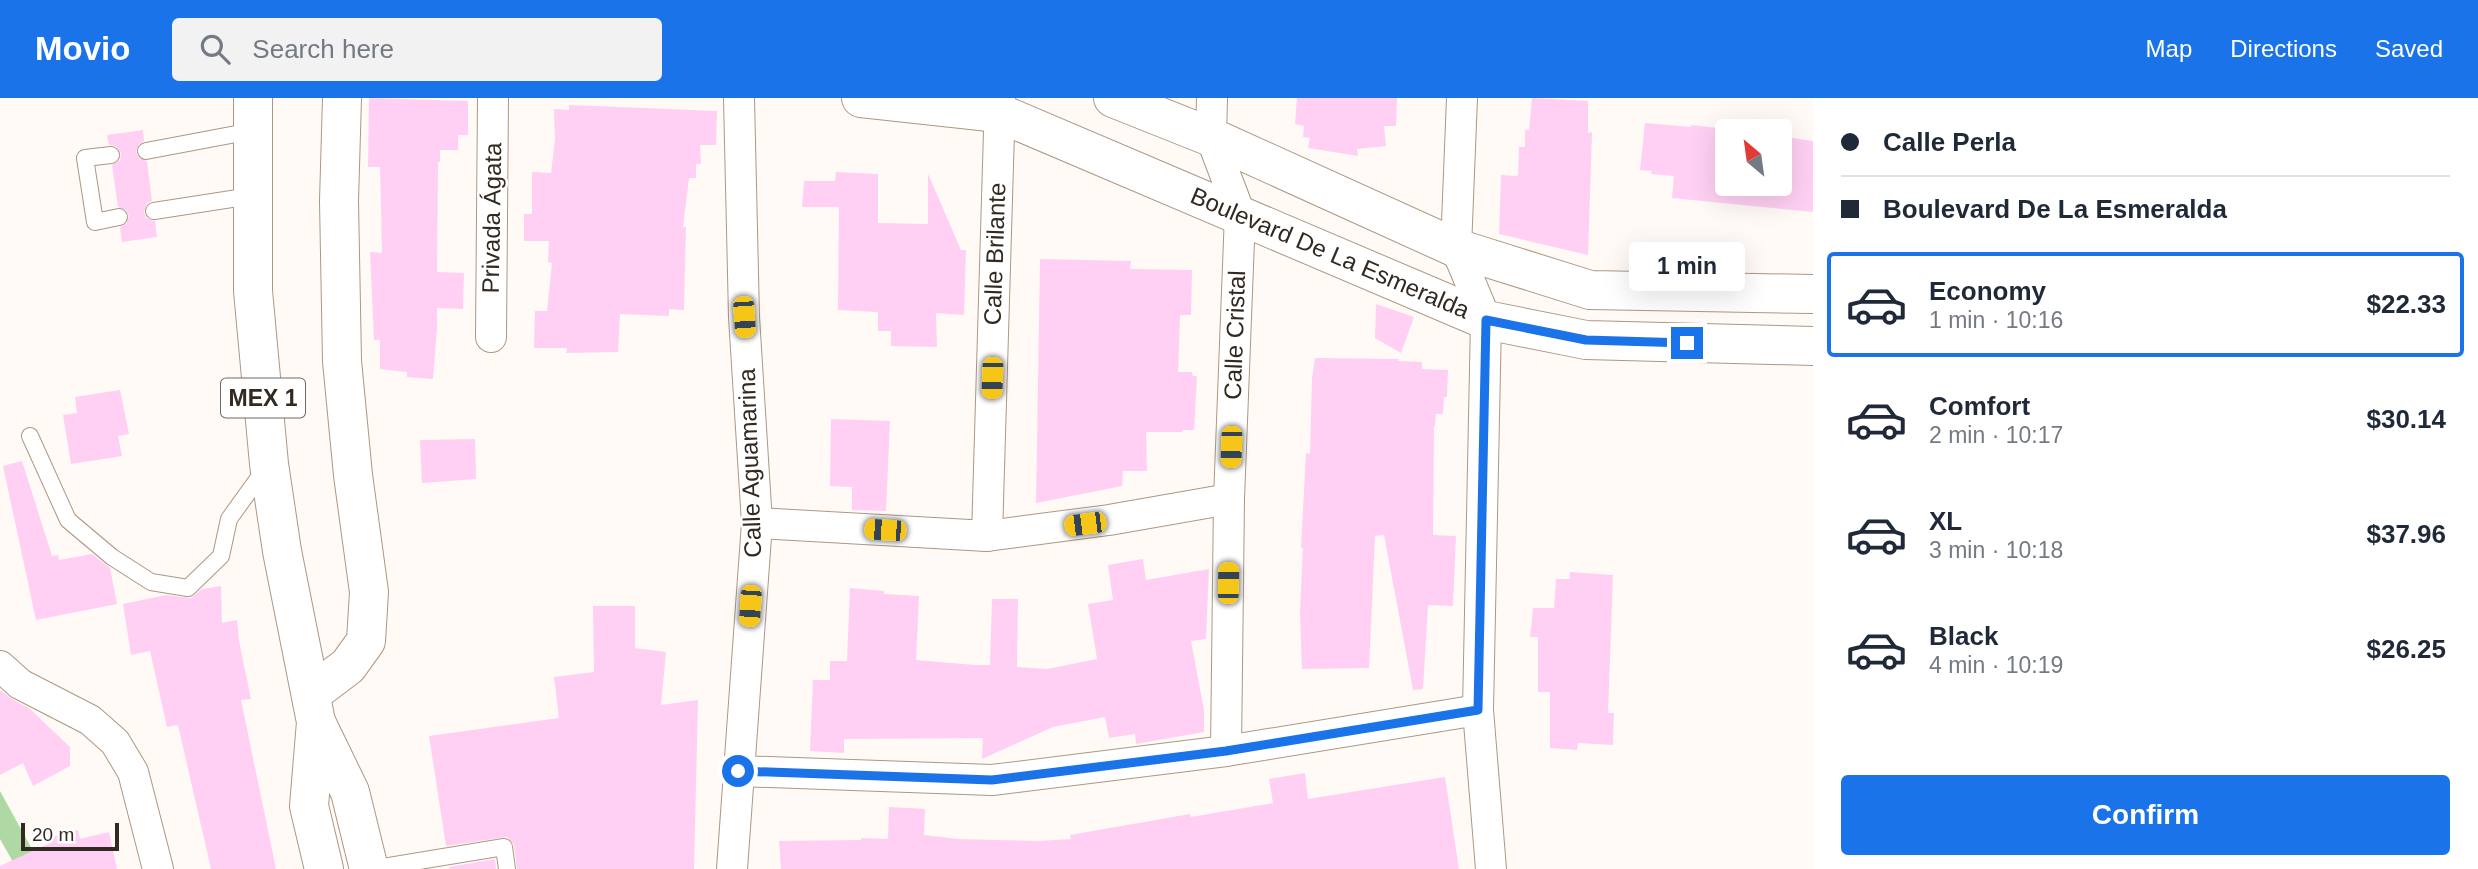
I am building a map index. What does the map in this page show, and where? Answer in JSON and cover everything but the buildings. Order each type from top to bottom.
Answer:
[{"type":"street","points":[[314,708],[366,641],[369,592],[353,475],[342,361],[338,201],[342,98]]},
{"type":"street","name":"Privada Ágata","points":[[491,337],[493,98]]},
{"type":"street","name":"Calle Aguamarina","points":[[732,869],[757,523],[744,317],[739,98]]},
{"type":"street","name":"Boulevard De La Esmeralda","points":[[861,98],[1000,106],[1240,214],[1486,320],[1586,340],[1813,346]]},
{"type":"street","points":[[1112,98],[1211,137],[1456,248],[1590,290],[1813,293]]},
{"type":"street","points":[[1212,98],[1211,137],[1240,214]]},
{"type":"street","points":[[1462,98],[1456,248],[1486,320],[1478,710],[1491,869]]},
{"type":"street","name":"Calle Brilante","points":[[987,536],[1000,106]]},
{"type":"street","name":"MEX 1","points":[[253,114],[253,291],[269,464],[282,551],[314,708],[350,792],[370,869]]},
{"type":"street","name":"Calle Cristal","points":[[1226,751],[1229,499],[1240,214]]},
{"type":"street","points":[[757,523],[987,536],[1109,520],[1229,499]]},
{"type":"street","points":[[0,666],[20,684],[90,720],[115,742],[133,772],[158,869]]},
{"type":"street","name":"MEX 1","points":[[314,708],[309,806],[324,869]]},
{"type":"street","points":[[738,771],[992,780],[1226,751],[1478,710]]},
{"type":"lane","points":[[146,151],[253,114]]},
{"type":"lane","points":[[111,155],[85,158],[95,222],[119,217]]},
{"type":"lane","points":[[154,211],[251,197]]},
{"type":"lane","points":[[30,436],[68,520],[112,557],[151,582],[188,588],[221,556],[229,519],[269,464]]},
{"type":"lane","points":[[370,869],[504,847],[507,869]]},
{"type":"green space","points":[[0,791],[33,851],[17,869],[0,839]]},
{"type":"route","points":[[738,771],[992,780],[1226,751],[1478,710],[1486,320],[1586,340],[1687,343]]}]
